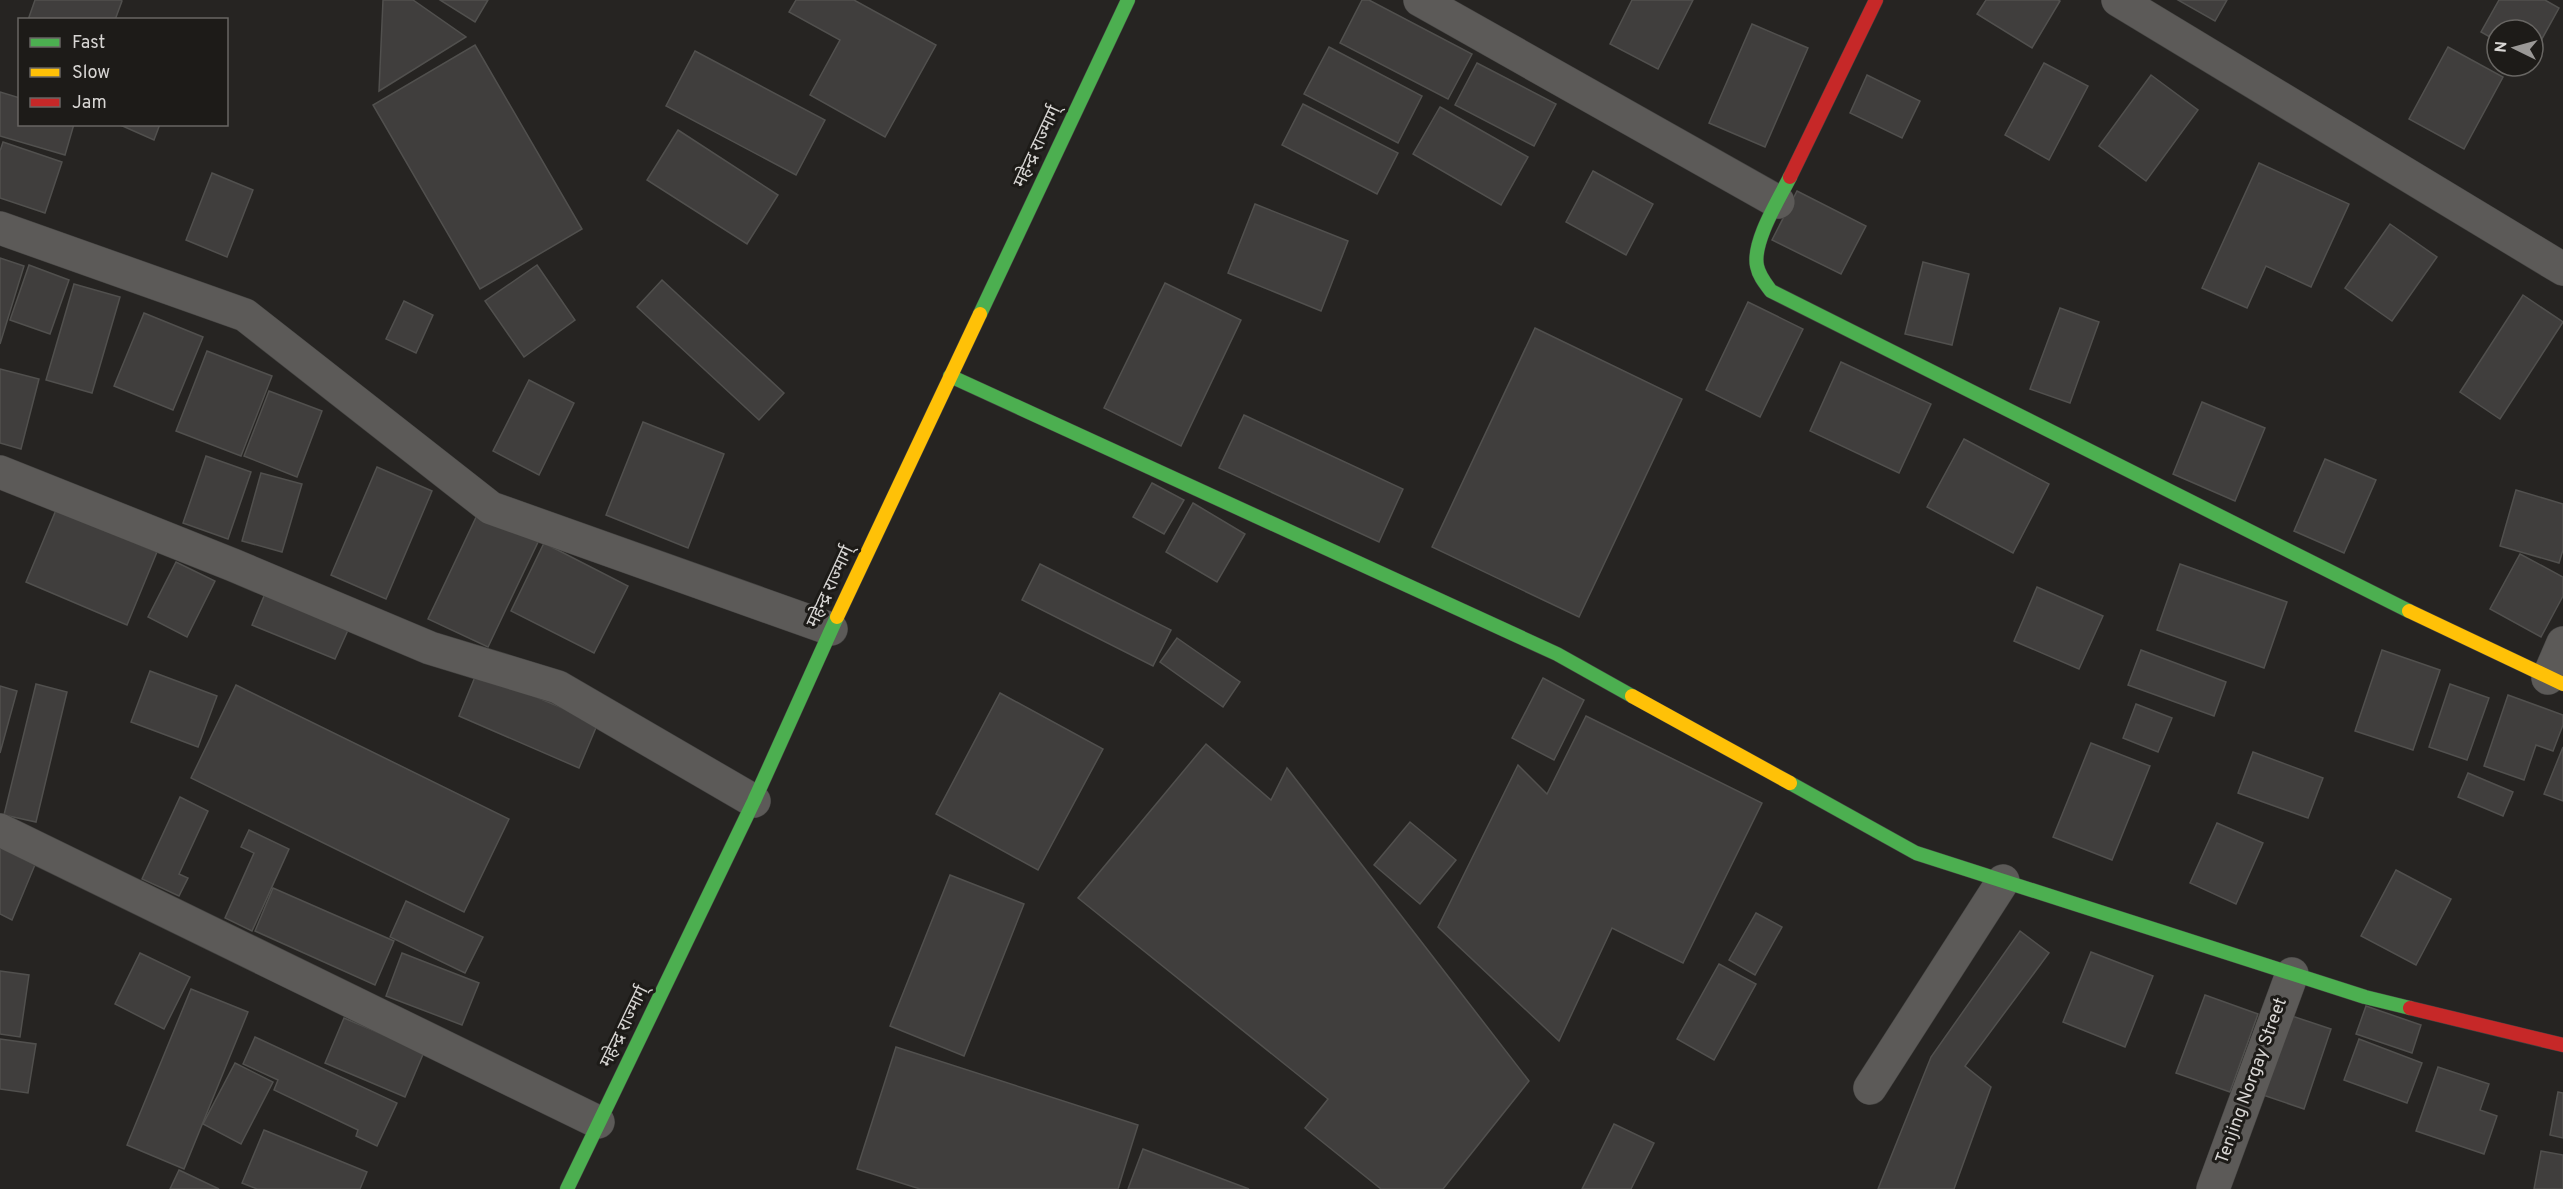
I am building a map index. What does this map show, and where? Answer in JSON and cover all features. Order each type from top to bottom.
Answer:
[{"type":"main road","name":"महेन्द्र राज्मार्ग्","points":[[567,1189],[754,801],[831,629],[1128,0]]},
{"type":"main road","points":[[1876,0],[1764,231],[1755,259],[1758,275],[1771,291],[2463,638],[2556,681]]},
{"type":"main road","points":[[950,375],[1557,654],[1916,853],[2365,998],[2563,1045]]},
{"type":"street","points":[[1420,0],[1778,202]]},
{"type":"street","points":[[2118,0],[2563,269]]},
{"type":"street","points":[[0,228],[245,315],[491,508],[831,629]]},
{"type":"street","points":[[0,472],[233,565],[430,648],[558,687],[754,801]]},
{"type":"street","points":[[2556,681],[2563,643]]},
{"type":"street","points":[[0,830],[598,1122]]},
{"type":"street","points":[[1870,1088],[2003,881]]},
{"type":"street","name":"Tenjing Norgay Street","points":[[2214,1189],[2292,974]]},
{"type":"building","points":[[35,0],[122,1],[116,18],[29,18]]},
{"type":"building","points":[[383,0],[413,0],[466,37],[379,91]]},
{"type":"building","points":[[440,0],[488,0],[475,22]]},
{"type":"building","points":[[796,0],[854,0],[936,45],[885,137],[810,95],[840,40],[789,12]]},
{"type":"building","points":[[1362,0],[1369,0],[1472,54],[1448,99],[1340,43]]},
{"type":"building","points":[[1632,0],[1693,0],[1658,69],[1610,44]]},
{"type":"building","points":[[1986,0],[2060,1],[2032,48],[1977,14]]},
{"type":"building","points":[[2178,0],[2227,0],[2215,21]]},
{"type":"building","points":[[2499,0],[2545,0],[2559,8],[2545,33],[2545,18],[2489,18]]},
{"type":"building","points":[[1752,24],[1808,48],[1765,147],[1709,123]]},
{"type":"building","points":[[475,45],[582,229],[480,289],[373,105]]},
{"type":"building","points":[[1329,47],[1422,96],[1398,143],[1304,94]]},
{"type":"building","points":[[2448,47],[2485,67],[2485,78],[2502,78],[2464,149],[2409,119]]},
{"type":"building","points":[[695,51],[825,120],[796,175],[666,106]]},
{"type":"building","points":[[1477,63],[1556,104],[1534,146],[1455,105]]},
{"type":"building","points":[[2044,63],[2088,86],[2049,160],[2005,135]]},
{"type":"building","points":[[1867,75],[1920,101],[1902,138],[1850,113]]},
{"type":"building","points":[[2151,75],[2198,110],[2146,181],[2099,146]]},
{"type":"building","points":[[0,92],[18,97],[18,126],[73,126],[65,155],[0,136]]},
{"type":"building","points":[[1303,104],[1398,153],[1377,194],[1282,145]]},
{"type":"building","points":[[1440,107],[1528,157],[1501,205],[1413,154]]},
{"type":"building","points":[[122,126],[159,126],[154,140]]},
{"type":"building","points":[[678,130],[778,195],[747,244],[647,180]]},
{"type":"building","points":[[3,142],[62,162],[45,213],[0,198],[0,151]]},
{"type":"building","points":[[2259,163],[2349,204],[2311,287],[2266,266],[2247,308],[2202,288]]},
{"type":"building","points":[[1593,171],[1653,204],[1626,255],[1566,222]]},
{"type":"building","points":[[212,173],[253,190],[227,257],[186,240]]},
{"type":"building","points":[[1797,191],[1866,226],[1841,274],[1772,240]]},
{"type":"building","points":[[1255,204],[1348,241],[1321,311],[1228,273]]},
{"type":"building","points":[[2390,224],[2437,257],[2392,321],[2345,288]]},
{"type":"building","points":[[0,258],[24,266],[0,344]]},
{"type":"building","points":[[1923,262],[1969,274],[1952,345],[1905,334]]},
{"type":"building","points":[[29,265],[69,280],[50,334],[10,320]]},
{"type":"building","points":[[537,265],[575,320],[524,357],[485,301]]},
{"type":"building","points":[[662,280],[784,393],[759,420],[637,307]]},
{"type":"building","points":[[1165,283],[1241,320],[1181,446],[1104,408]]},
{"type":"building","points":[[74,284],[120,297],[92,393],[46,380]]},
{"type":"building","points":[[2523,295],[2563,322],[2500,419],[2460,392]]},
{"type":"building","points":[[404,301],[433,315],[416,353],[386,339]]},
{"type":"building","points":[[1748,302],[1803,329],[1760,417],[1706,390]]},
{"type":"building","points":[[2060,308],[2099,322],[2070,403],[2030,389]]},
{"type":"building","points":[[144,313],[203,337],[173,410],[114,386]]},
{"type":"building","points":[[1535,328],[1682,399],[1579,617],[1432,547]]},
{"type":"building","points":[[207,351],[272,376],[241,456],[176,431]]},
{"type":"building","points":[[1841,362],[1931,404],[1899,473],[1810,431]]},
{"type":"building","points":[[0,369],[39,379],[21,449],[0,443]]},
{"type":"building","points":[[529,380],[574,403],[539,475],[493,451]]},
{"type":"building","points":[[269,391],[322,411],[297,477],[244,456]]},
{"type":"building","points":[[2202,402],[2265,428],[2235,501],[2173,474]]},
{"type":"building","points":[[1244,415],[1403,489],[1379,542],[1219,468]]},
{"type":"building","points":[[643,422],[724,454],[688,548],[606,515]]},
{"type":"building","points":[[1964,439],[2049,484],[2013,553],[1927,507]]},
{"type":"building","points":[[206,456],[251,472],[228,539],[183,523]]},
{"type":"building","points":[[2325,459],[2376,480],[2344,553],[2294,531]]},
{"type":"building","points":[[377,467],[432,491],[386,599],[331,575]]},
{"type":"building","points":[[261,473],[302,484],[282,552],[242,541]]},
{"type":"building","points":[[1152,483],[1184,500],[1164,534],[1133,517]]},
{"type":"building","points":[[2516,490],[2563,504],[2563,550],[2559,563],[2500,546]]},
{"type":"building","points":[[1193,503],[1245,534],[1217,582],[1166,552]]},
{"type":"building","points":[[56,510],[157,552],[127,625],[26,582]]},
{"type":"building","points":[[479,511],[539,540],[488,647],[428,619]]},
{"type":"building","points":[[544,543],[628,586],[594,653],[511,611]]},
{"type":"building","points":[[2520,554],[2563,577],[2563,596],[2541,637],[2490,609]]},
{"type":"building","points":[[176,562],[215,581],[187,637],[148,617]]},
{"type":"building","points":[[1040,564],[1171,630],[1153,666],[1022,600]]},
{"type":"building","points":[[2180,564],[2287,602],[2264,668],[2157,630]]},
{"type":"building","points":[[269,584],[353,619],[335,659],[252,625]]},
{"type":"building","points":[[2037,587],[2103,616],[2079,669],[2014,641]]},
{"type":"building","points":[[1177,638],[1240,682],[1223,707],[1160,662]]},
{"type":"building","points":[[2141,650],[2226,682],[2214,716],[2128,685]]},
{"type":"building","points":[[2382,650],[2440,670],[2413,750],[2355,731]]},
{"type":"building","points":[[150,671],[217,696],[198,747],[131,722]]},
{"type":"building","points":[[477,672],[598,723],[579,768],[459,716]]},
{"type":"building","points":[[1543,678],[1584,700],[1554,760],[1512,738]]},
{"type":"building","points":[[36,684],[67,692],[36,822],[4,815]]},
{"type":"building","points":[[2450,684],[2489,698],[2467,760],[2429,747]]},
{"type":"building","points":[[236,685],[509,819],[464,912],[191,778]]},
{"type":"building","points":[[0,686],[17,691],[0,753]]},
{"type":"building","points":[[1000,693],[1103,749],[1038,870],[936,814]]},
{"type":"building","points":[[2508,695],[2563,715],[2563,725],[2553,751],[2536,745],[2524,780],[2484,766]]},
{"type":"building","points":[[2136,704],[2172,718],[2158,752],[2123,738]]},
{"type":"building","points":[[1586,716],[1762,803],[1683,963],[1612,928],[1559,1041],[1438,927],[1518,765],[1547,794]]},
{"type":"building","points":[[2091,743],[2150,766],[2112,860],[2053,837]]},
{"type":"building","points":[[1206,744],[1271,800],[1287,768],[1529,1081],[1443,1189],[1381,1189],[1305,1128],[1328,1099],[1078,898]]},
{"type":"building","points":[[2563,747],[2563,801],[2544,794]]},
{"type":"building","points":[[2253,752],[2323,778],[2308,818],[2238,793]]},
{"type":"building","points":[[2468,773],[2513,792],[2503,816],[2458,797]]},
{"type":"building","points":[[180,797],[208,811],[179,874],[188,878],[179,896],[142,879]]},
{"type":"building","points":[[1410,822],[1456,860],[1420,904],[1374,865]]},
{"type":"building","points":[[2217,823],[2263,843],[2236,904],[2190,883]]},
{"type":"building","points":[[249,830],[289,849],[252,931],[225,918],[254,853],[241,847]]},
{"type":"building","points":[[0,844],[37,860],[12,920],[0,914]]},
{"type":"building","points":[[2396,870],[2451,899],[2416,965],[2361,936]]},
{"type":"building","points":[[950,875],[1024,904],[964,1056],[890,1026]]},
{"type":"building","points":[[273,888],[394,941],[375,985],[255,931]]},
{"type":"building","points":[[406,901],[483,937],[465,973],[390,937]]},
{"type":"building","points":[[1756,913],[1782,927],[1755,975],[1729,960]]},
{"type":"building","points":[[2020,931],[2049,953],[1965,1066],[1991,1087],[1954,1189],[1878,1189],[1931,1057]]},
{"type":"building","points":[[2091,952],[2153,976],[2125,1047],[2063,1022]]},
{"type":"building","points":[[140,953],[190,977],[164,1029],[115,1004]]},
{"type":"building","points":[[402,953],[479,983],[462,1025],[386,996]]},
{"type":"building","points":[[1719,964],[1756,984],[1714,1060],[1677,1039]]},
{"type":"building","points":[[0,971],[29,975],[20,1037],[0,1034]]},
{"type":"building","points":[[191,989],[248,1012],[184,1169],[127,1145]]},
{"type":"building","points":[[2205,995],[2258,1014],[2230,1092],[2176,1073]]},
{"type":"building","points":[[2366,1006],[2421,1025],[2412,1053],[2356,1034]]},
{"type":"building","points":[[2289,1015],[2331,1029],[2304,1109],[2263,1095]]},
{"type":"building","points":[[344,1018],[424,1052],[405,1097],[325,1063]]},
{"type":"building","points":[[255,1037],[397,1103],[377,1146],[356,1136],[358,1130],[274,1090],[278,1080],[243,1064]]},
{"type":"building","points":[[0,1039],[36,1044],[28,1093],[0,1089]]},
{"type":"building","points":[[2359,1039],[2422,1063],[2407,1103],[2344,1080]]},
{"type":"building","points":[[896,1047],[1138,1125],[1118,1189],[920,1189],[857,1169]]},
{"type":"building","points":[[235,1063],[273,1082],[241,1144],[203,1124]]},
{"type":"building","points":[[2438,1067],[2489,1084],[2480,1110],[2497,1116],[2484,1154],[2416,1131]]},
{"type":"building","points":[[2558,1092],[2563,1093],[2563,1138],[2550,1135]]},
{"type":"building","points":[[1614,1124],[1654,1143],[1631,1189],[1582,1189]]},
{"type":"building","points":[[264,1130],[367,1172],[360,1189],[257,1189],[242,1183]]},
{"type":"building","points":[[1143,1149],[1249,1189],[1128,1189]]},
{"type":"building","points":[[2541,1151],[2563,1155],[2563,1189],[2534,1189]]},
{"type":"building","points":[[179,1170],[219,1189],[170,1189]]},
{"type":"traffic: fast","points":[[980,314],[1128,0]]},
{"type":"traffic: fast","points":[[1790,177],[1758,245],[1757,266],[1762,279],[1771,291],[2409,611]]},
{"type":"traffic: fast","points":[[950,376],[1557,654],[1632,696]]},
{"type":"traffic: fast","points":[[567,1189],[754,801],[837,617]]},
{"type":"traffic: fast","points":[[1790,783],[1916,853],[2365,997],[2410,1008]]},
{"type":"traffic: slow","points":[[837,617],[980,314]]},
{"type":"traffic: slow","points":[[2409,611],[2563,684]]},
{"type":"traffic: slow","points":[[1632,696],[1790,783]]},
{"type":"traffic: jam","points":[[1790,177],[1876,0]]},
{"type":"traffic: jam","points":[[2410,1008],[2563,1045]]}]
